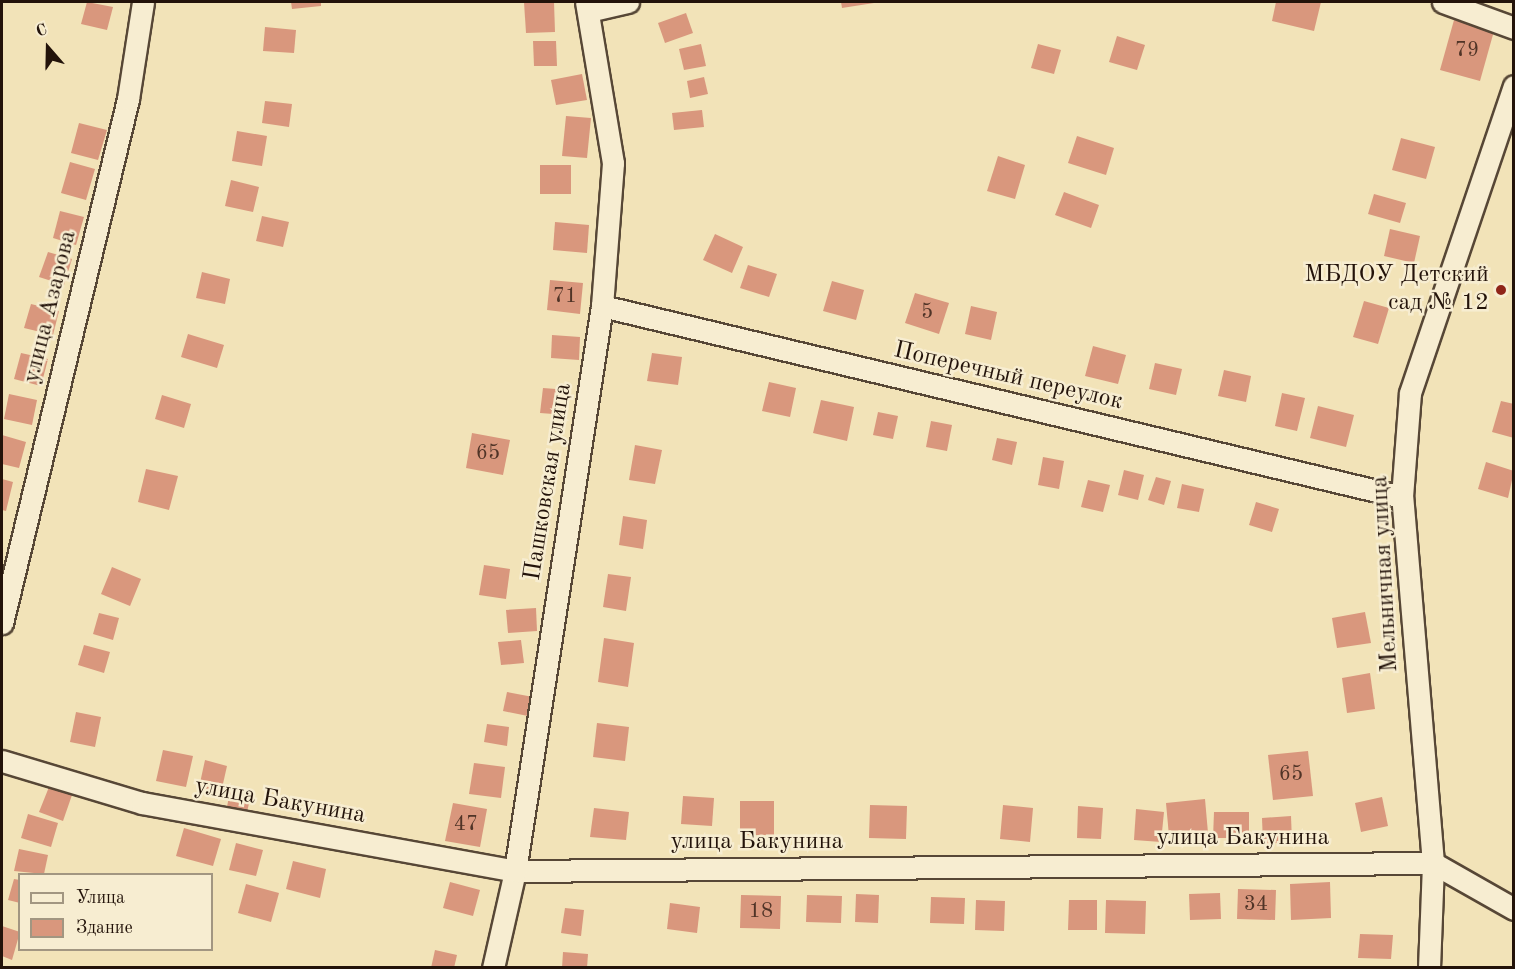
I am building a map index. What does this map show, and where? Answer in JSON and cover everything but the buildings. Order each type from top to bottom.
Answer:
[{"type":"street","name":"улица Азарова","points":[[2,623],[128,99],[143,2]]},
{"type":"street","points":[[587,6],[628,2]]},
{"type":"street","points":[[1443,2],[1514,28]]},
{"type":"street","name":"Пашковская улица","points":[[493,968],[515,871],[602,306],[613,163],[587,6]]},
{"type":"street","name":"Мельничная улица","points":[[1429,968],[1433,863],[1402,497],[1410,393],[1512,96]]},
{"type":"street","name":"Поперечный переулок","points":[[602,306],[1402,497]]},
{"type":"street","name":"улица Бакунина","points":[[2,761],[142,803],[515,871],[1433,863]]},
{"type":"street","points":[[1433,863],[1514,909]]},
{"type":"place","name":"МБДОУ Детский сад № 12","points":[[1501,290]]}]
